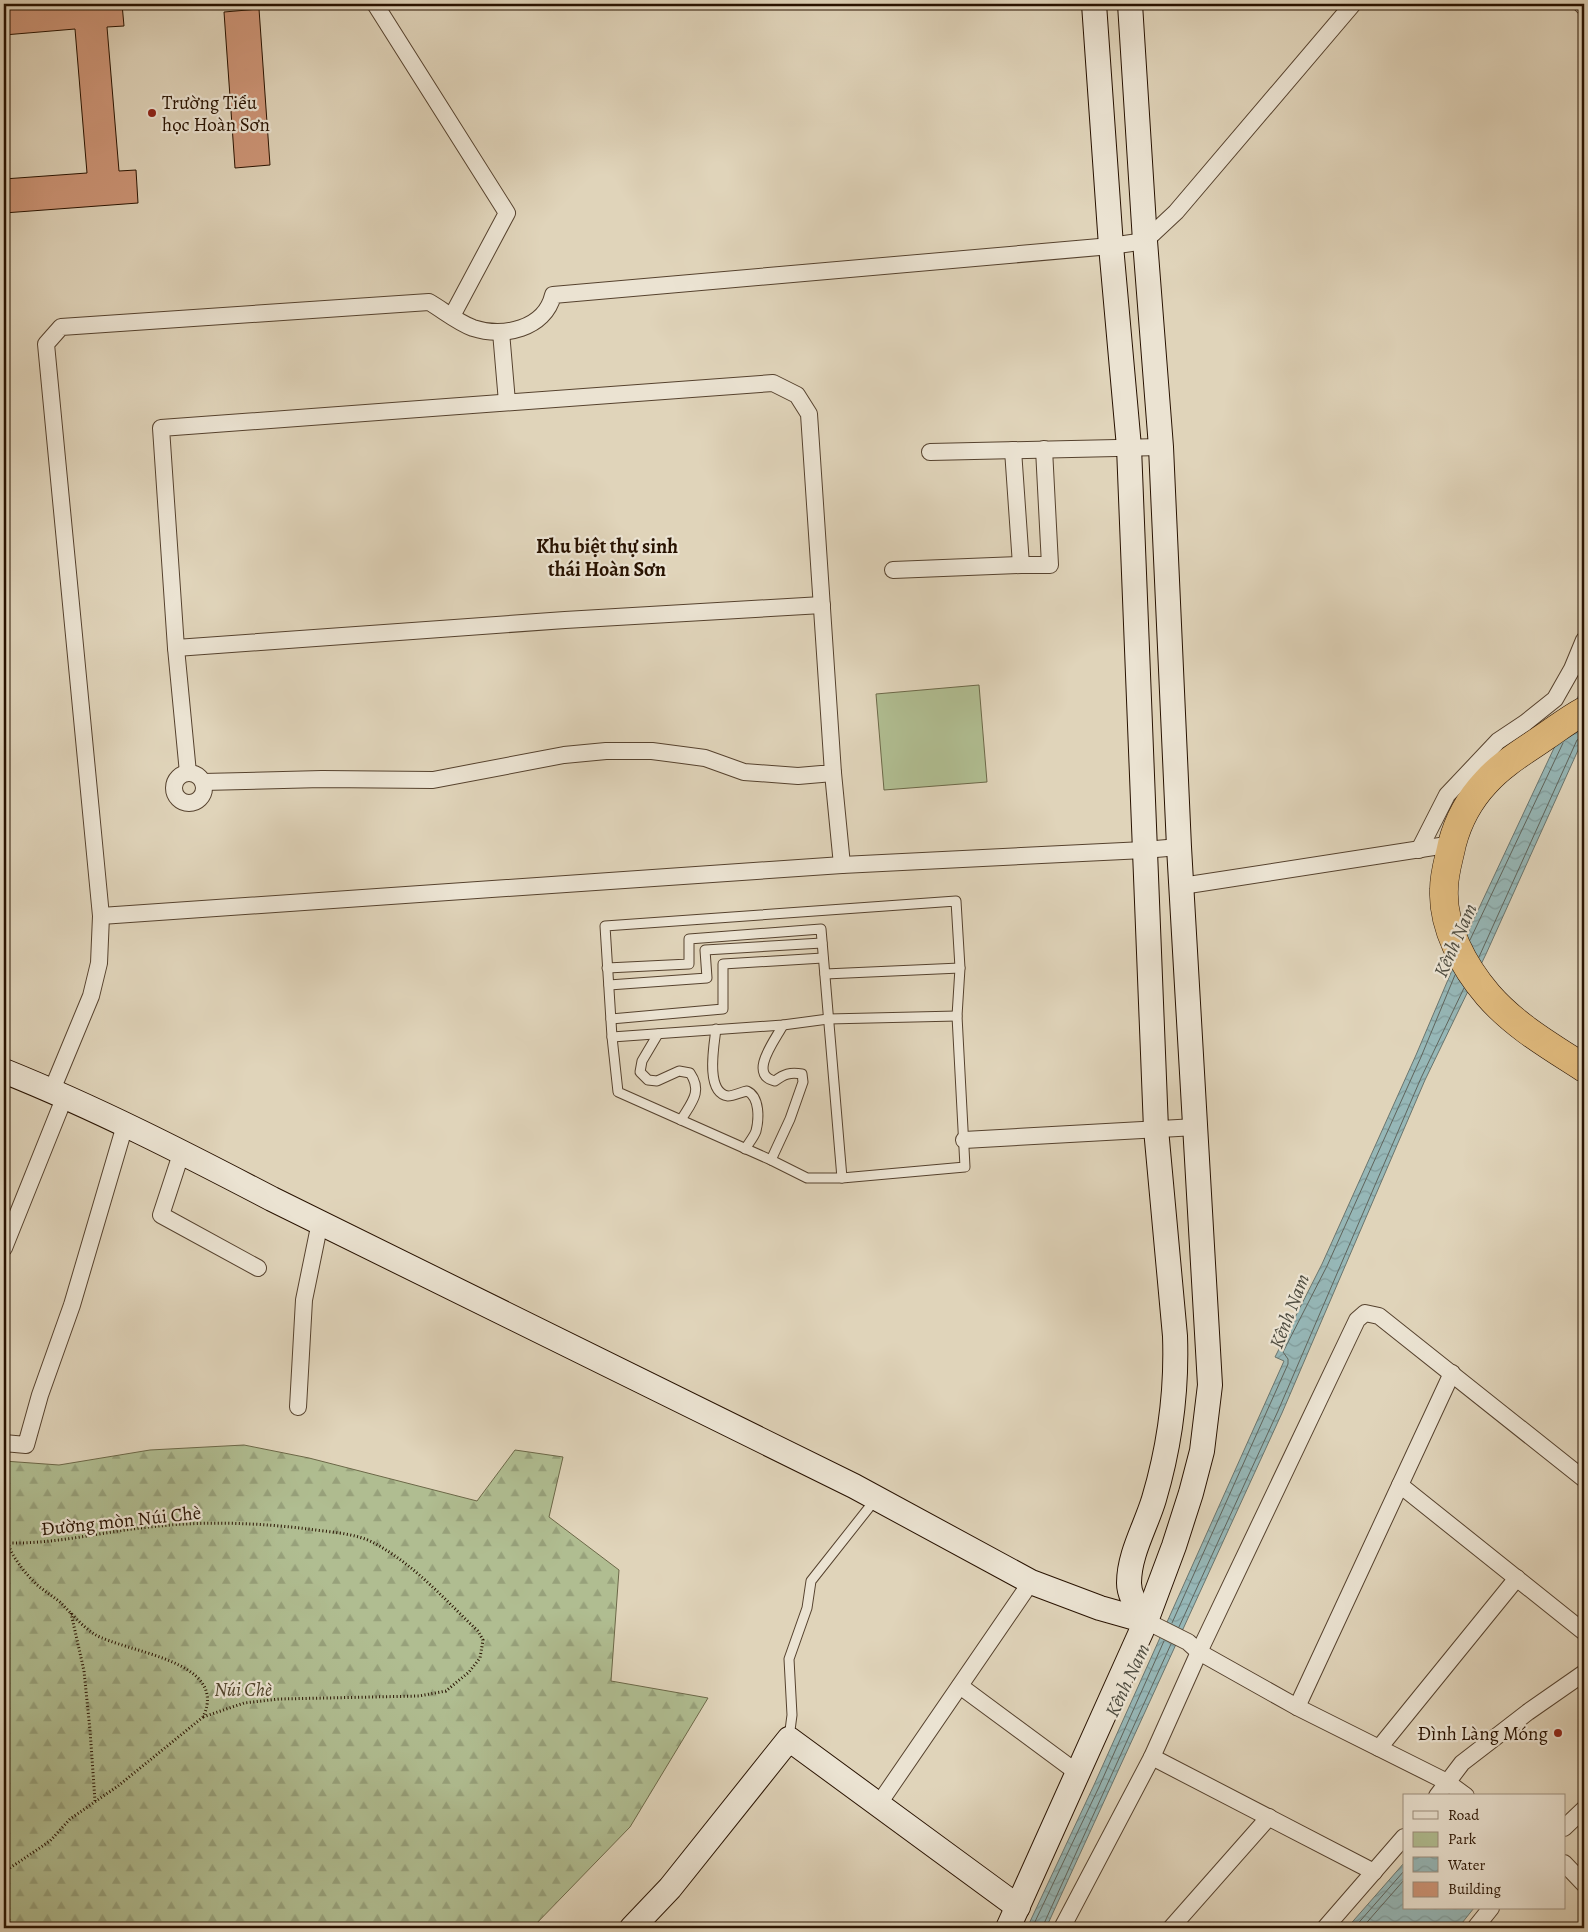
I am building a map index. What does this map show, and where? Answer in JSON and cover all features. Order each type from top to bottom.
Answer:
[{"type":"highway","points":[[1583,712],[1529,747],[1486,782],[1464,812],[1452,844],[1445,876],[1444,891],[1446,916],[1454,941],[1469,969],[1488,996],[1526,1030],[1584,1068]]},
{"type":"main road","points":[[1094,4],[1111,246],[1128,447],[1156,1129],[1175,1336],[1176,1366],[1172,1421],[1167,1445],[1154,1499],[1129,1574],[1131,1595],[1146,1621]]},
{"type":"main road","points":[[1008,1928],[1079,1774],[1146,1621],[1191,1492],[1202,1452],[1210,1385],[1179,847],[1160,448],[1130,4]]},
{"type":"main road","points":[[4,1071],[59,1093],[182,1151],[272,1199],[877,1497],[1031,1582],[1100,1608],[1146,1621]]},
{"type":"main road","points":[[632,1928],[670,1888],[788,1739],[1018,1907]]},
{"type":"street","points":[[375,4],[507,213],[452,316]]},
{"type":"street","points":[[4,1248],[59,1093],[91,996],[99,962],[101,916],[46,344],[61,327],[429,302],[471,327],[489,332],[501,332],[526,327],[544,315],[550,306],[553,295],[1111,246],[1145,241],[1176,212],[1353,4]]},
{"type":"street","points":[[1581,4],[1584,7]]},
{"type":"street","points":[[501,332],[507,402]]},
{"type":"street","points":[[188,773],[176,648],[162,428],[773,383],[797,395],[808,414],[842,865]]},
{"type":"street","points":[[930,452],[1044,448],[1160,448]]},
{"type":"street","points":[[892,570],[1050,565],[1044,448]]},
{"type":"street","points":[[1013,450],[1021,565]]},
{"type":"street","points":[[176,648],[556,620],[822,605]]},
{"type":"street","points":[[1419,850],[1448,795],[1498,741],[1525,723],[1555,699],[1572,670],[1584,640]]},
{"type":"street","points":[[203,782],[322,779],[433,780],[564,754],[606,751],[652,751],[705,758],[744,772],[798,776],[834,773]]},
{"type":"street","points":[[188,773],[199,777],[203,782],[203,793],[195,802],[189,803],[178,799],[175,794],[174,783],[178,778],[188,773]]},
{"type":"street","points":[[1182,886],[1452,844]]},
{"type":"street","points":[[101,916],[842,865],[1179,847]]},
{"type":"street","points":[[4,1443],[26,1445],[40,1394],[72,1306],[125,1125]]},
{"type":"street","points":[[964,1140],[1196,1127]]},
{"type":"street","points":[[182,1151],[161,1215],[258,1268]]},
{"type":"street","points":[[298,1407],[304,1300],[320,1222]]},
{"type":"street","points":[[1062,1928],[1152,1757],[1194,1647],[1357,1320],[1365,1313],[1379,1316],[1584,1479]]},
{"type":"street","points":[[1298,1707],[1452,1373]]},
{"type":"street","points":[[1400,1485],[1584,1632]]},
{"type":"street","points":[[1379,1748],[1517,1578]]},
{"type":"street","points":[[878,1805],[1031,1582]]},
{"type":"street","points":[[1146,1621],[1298,1707],[1448,1782],[1463,1794]]},
{"type":"street","points":[[1439,1794],[1462,1763],[1528,1712],[1584,1673]]},
{"type":"street","points":[[960,1686],[1079,1774]]},
{"type":"street","points":[[1152,1757],[1374,1872]]},
{"type":"street","points":[[1566,1826],[1584,1809]]},
{"type":"street","points":[[1171,1928],[1269,1817]]},
{"type":"street","points":[[1325,1928],[1403,1838]]},
{"type":"street","points":[[1566,1865],[1584,1884]]},
{"type":"street","points":[[1475,1928],[1489,1910]]},
{"type":"lane","points":[[956,901],[960,968],[957,1016],[965,1167],[842,1178],[807,1178],[618,1092],[607,968],[605,926],[956,901]]},
{"type":"lane","points":[[607,968],[689,964],[689,939],[821,929],[842,1178]]},
{"type":"lane","points":[[609,985],[707,978],[705,950],[822,943]]},
{"type":"lane","points":[[611,1019],[723,1009],[723,964],[823,958]]},
{"type":"lane","points":[[825,974],[960,968]]},
{"type":"lane","points":[[612,1037],[783,1025],[828,1019],[957,1016]]},
{"type":"lane","points":[[771,1160],[790,1119],[803,1082],[802,1074],[792,1072],[782,1075],[775,1081],[768,1080],[764,1075],[762,1069],[766,1056],[783,1025]]},
{"type":"lane","points":[[716,1029],[713,1061],[715,1087],[720,1094],[727,1096],[734,1096],[747,1090],[752,1093],[756,1100],[756,1132],[745,1149]]},
{"type":"lane","points":[[658,1034],[642,1061],[640,1072],[648,1080],[656,1081],[679,1071],[690,1073],[696,1082],[697,1092],[681,1120]]},
{"type":"lane","points":[[788,1739],[792,1715],[789,1659],[807,1608],[811,1581],[877,1497]]},
{"type":"path","points":[[4,1525],[10,1550],[24,1570],[37,1585],[57,1600],[93,1633],[99,1637],[167,1660],[196,1676],[206,1687],[208,1696],[208,1707],[202,1717]]},
{"type":"path","name":"Đường mòn Núi Chè","points":[[4,1872],[50,1841],[70,1819],[147,1764],[202,1717],[244,1703],[270,1700],[419,1696],[446,1691],[469,1672],[480,1658],[483,1640],[478,1631],[427,1580],[404,1562],[373,1542],[339,1533],[288,1527],[248,1525],[161,1526],[45,1543],[9,1543]]},
{"type":"path","points":[[71,1612],[84,1671],[95,1801]]},
{"type":"path","points":[[4,1910],[14,1928]]},
{"type":"green space","points":[[979,685],[987,782],[884,790],[876,694]]},
{"type":"green space","name":"Núi Chè","points":[[244,1445],[309,1458],[477,1501],[515,1450],[563,1457],[549,1517],[619,1570],[611,1681],[708,1698],[630,1827],[532,1928],[4,1928],[4,1461],[59,1465],[150,1450]]},
{"type":"water","name":"Kênh Nam","points":[[1584,684],[1584,737],[1486,954],[1425,1080],[1282,1413],[1046,1928],[1027,1928],[1094,1785],[1284,1361],[1275,1357],[1322,1264],[1416,1055],[1473,921]]},
{"type":"water","points":[[1403,1864],[1403,1910],[1472,1910],[1458,1928],[1347,1928]]},
{"type":"building","points":[[4,4],[122,4],[124,26],[107,27],[119,171],[136,170],[138,203],[4,213],[4,179],[87,173],[75,29],[4,35]]},
{"type":"building","points":[[259,9],[270,165],[235,168],[224,12]]},
{"type":"place","name":"Trường Tiểu học Hoàn Sơn","points":[[152,113]]},
{"type":"place","name":"Đình Làng Móng","points":[[1558,1733]]},
{"type":"district","name":"Khu biệt thự sinh thái Hoàn Sơn","points":[[607,558]]}]
